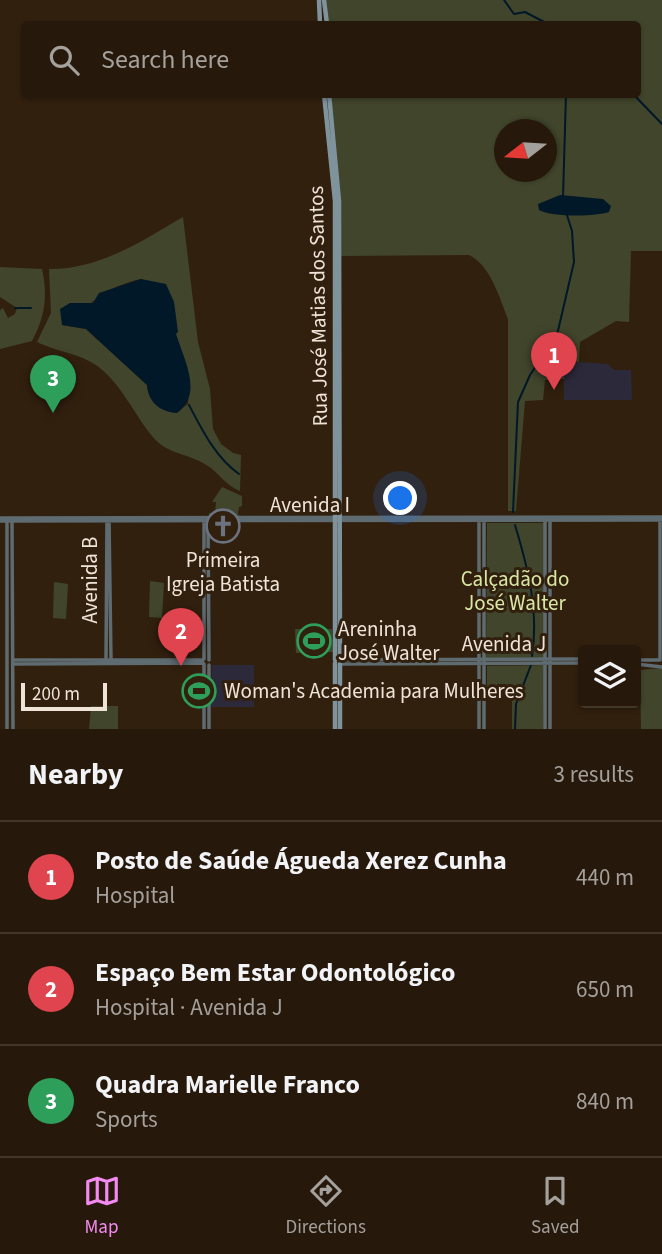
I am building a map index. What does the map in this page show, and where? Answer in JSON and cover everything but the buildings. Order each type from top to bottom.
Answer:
[{"type":"main road","points":[[320,21],[321,0]]},
{"type":"main road","points":[[321,0],[326,21]]},
{"type":"main road","name":"Rua José Matias dos Santos","points":[[326,98],[335,201],[338,729]]},
{"type":"street","name":"Avenida I","points":[[0,519],[661,519]]},
{"type":"street","points":[[7,729],[10,682],[10,519]]},
{"type":"street","points":[[206,519],[207,729]]},
{"type":"street","points":[[482,519],[482,729]]},
{"type":"street","points":[[548,519],[548,729]]},
{"type":"street","points":[[641,662],[661,660],[661,519]]},
{"type":"street","name":"Avenida B","points":[[108,520],[108,660]]},
{"type":"street","name":"Avenida J","points":[[339,662],[578,661]]},
{"type":"street","points":[[10,662],[206,662]]},
{"type":"street","points":[[10,662],[206,662]]},
{"type":"street","points":[[641,666],[662,667]]},
{"type":"street","points":[[0,682],[10,682]]},
{"type":"street","points":[[10,682],[13,729]]},
{"type":"shaded area","points":[[564,361],[608,364],[614,370],[631,370],[632,400],[564,400]]},
{"type":"shaded area","points":[[212,665],[254,665],[254,707],[211,707]]},
{"type":"green space","points":[[324,0],[662,0],[662,251],[631,251],[629,322],[616,321],[580,342],[579,362],[564,361],[564,379],[545,380],[543,400],[525,401],[516,511],[508,511],[508,319],[489,274],[469,255],[340,256],[329,98],[641,98],[641,21],[327,21]]},
{"type":"green space","points":[[183,217],[198,342],[210,389],[213,429],[221,444],[233,453],[241,455],[240,491],[230,486],[208,466],[158,442],[100,368],[85,359],[37,342],[51,313],[49,269],[85,265],[102,259],[136,244]],"holes":[[[141,279],[168,324],[182,354],[188,387],[188,404],[182,408],[162,408],[152,399],[147,385],[86,329],[62,325],[99,297],[128,282]]]},
{"type":"green space","points":[[0,267],[42,269],[45,297],[40,323],[32,341],[0,349],[0,310],[3,308],[8,318],[15,314],[17,308],[0,297]]},
{"type":"green space","points":[[222,487],[242,496],[242,506],[239,507],[238,514],[241,517],[209,517],[209,513],[215,513],[216,502],[212,502]]},
{"type":"green space","name":"Calçadão do José Walter","points":[[487,523],[544,523],[544,658],[486,659]]},
{"type":"green space","points":[[150,581],[164,583],[162,618],[149,617]]},
{"type":"green space","points":[[54,582],[68,584],[66,619],[53,618]]},
{"type":"green space","name":"Areninha José Walter","points":[[295,629],[332,629],[333,652],[296,653]]},
{"type":"green space","points":[[545,665],[543,729],[512,729],[512,695],[487,694],[487,666]]},
{"type":"green space","points":[[662,668],[662,729],[641,729],[641,670]]},
{"type":"green space","points":[[91,706],[118,706],[118,729],[89,729]]},
{"type":"water","points":[[560,195],[603,199],[611,206],[609,212],[584,215],[553,214],[539,210],[538,204]]},
{"type":"water","points":[[141,279],[166,284],[174,302],[178,332],[176,334],[190,377],[189,397],[177,413],[165,411],[156,405],[147,385],[86,329],[62,325],[60,309],[70,303],[93,303],[99,293]]},
{"type":"waterway","points":[[504,0],[514,14],[525,12],[542,21]]},
{"type":"waterway","points":[[563,197],[566,98]]},
{"type":"waterway","points":[[637,98],[662,124]]},
{"type":"waterway","points":[[513,512],[518,402],[530,375],[557,335],[574,262],[572,231],[566,212]]},
{"type":"waterway","points":[[15,308],[31,308]]},
{"type":"waterway","points":[[189,405],[216,452],[239,474]]},
{"type":"waterway","points":[[515,525],[528,573],[533,606],[532,656]]},
{"type":"waterway","points":[[515,729],[516,704],[531,665]]},
{"type":"place","name":"Posto de Saúde Águeda Xerez Cunha","points":[[554,390]]},
{"type":"place","name":"Quadra Marielle Franco","points":[[53,413]]},
{"type":"place","name":"Primeira Igreja Batista","points":[[223,526]]},
{"type":"place","name":"Areninha José Walter","points":[[314,641]]},
{"type":"place","name":"Espaço Bem Estar Odontológico","points":[[181,666]]},
{"type":"place","name":"Woman's Academia para Mulheres","points":[[199,691]]}]
